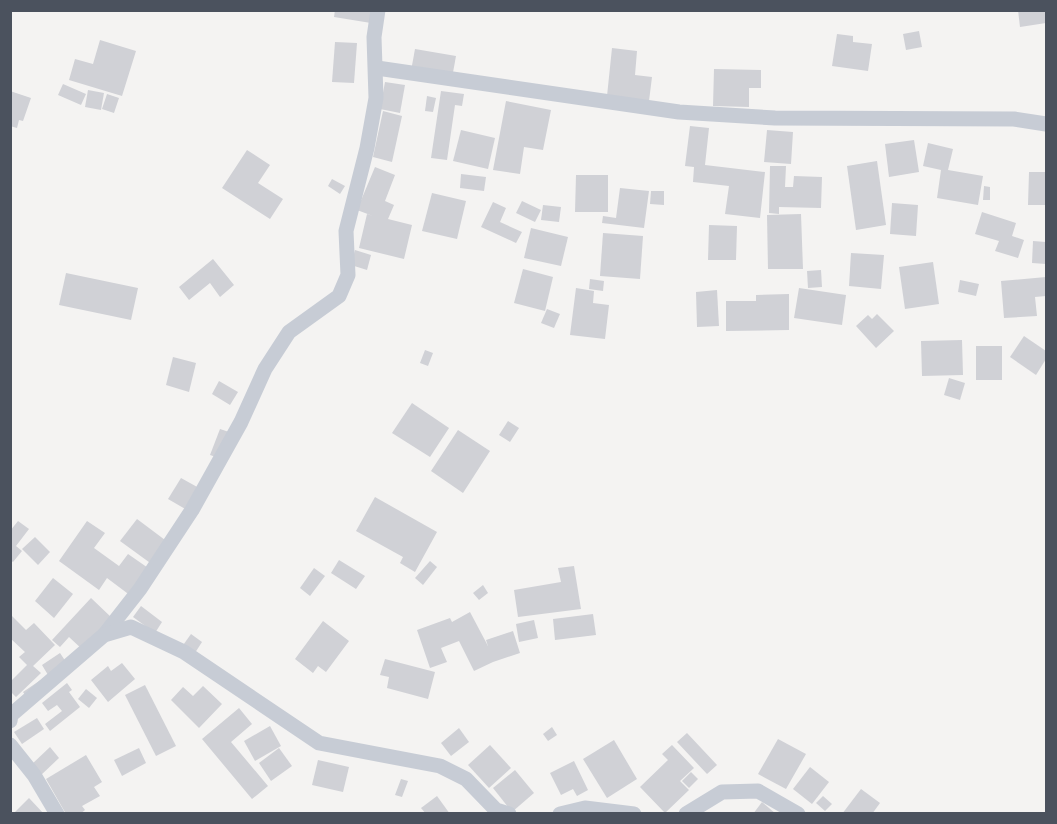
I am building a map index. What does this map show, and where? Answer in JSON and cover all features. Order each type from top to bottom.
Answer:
[{"type":"street","points":[[10,721],[11,715],[104,635],[140,589],[192,510],[241,422],[265,369],[289,332],[339,296],[348,275],[346,231],[367,148],[376,98],[374,37],[378,10]]},
{"type":"street","points":[[376,68],[679,112],[775,118],[1014,119],[1047,124]]},
{"type":"street","points":[[104,635],[131,627],[184,652],[319,743],[440,766],[466,779],[496,810],[509,813]]},
{"type":"street","points":[[10,745],[34,775],[57,813]]},
{"type":"street","points":[[686,813],[722,792],[758,791],[798,813]]},
{"type":"street","points":[[561,813],[585,808],[634,813]]},
{"type":"building","points":[[335,10],[373,10],[371,23],[334,17]]},
{"type":"building","points":[[1018,10],[1046,10],[1046,23],[1020,27]]},
{"type":"building","points":[[919,31],[922,47],[906,50],[903,34]]},
{"type":"building","points":[[837,34],[853,36],[853,42],[872,44],[868,71],[832,66]]},
{"type":"building","points":[[100,40],[136,51],[122,96],[69,80],[75,59],[93,64]]},
{"type":"building","points":[[335,42],[357,43],[354,83],[332,82]]},
{"type":"building","points":[[612,48],[637,51],[635,75],[652,77],[649,101],[607,96]]},
{"type":"building","points":[[415,49],[456,56],[452,78],[411,71]]},
{"type":"building","points":[[714,69],[761,70],[761,88],[749,88],[749,107],[713,106]]},
{"type":"building","points":[[385,82],[405,85],[400,113],[380,109]]},
{"type":"building","points":[[63,84],[86,94],[81,105],[58,95]]},
{"type":"building","points":[[88,90],[104,93],[101,110],[85,107]]},
{"type":"building","points":[[10,91],[31,98],[23,121],[19,120],[17,128],[10,126]]},
{"type":"building","points":[[441,91],[464,94],[462,106],[455,105],[447,160],[431,158]]},
{"type":"building","points":[[107,94],[119,98],[114,113],[102,109]]},
{"type":"building","points":[[427,96],[436,98],[433,112],[425,111]]},
{"type":"building","points":[[506,101],[551,110],[543,150],[524,147],[520,174],[493,170]]},
{"type":"building","points":[[383,111],[402,116],[392,162],[373,157]]},
{"type":"building","points":[[690,126],[709,128],[705,165],[765,172],[760,218],[725,214],[729,186],[693,182],[694,167],[685,166]]},
{"type":"building","points":[[461,130],[495,138],[488,169],[453,161]]},
{"type":"building","points":[[767,130],[793,132],[791,164],[764,162]]},
{"type":"building","points":[[914,140],[919,172],[889,177],[885,144]]},
{"type":"building","points":[[928,143],[953,149],[948,170],[983,176],[978,205],[937,198],[941,170],[923,166]]},
{"type":"building","points":[[247,150],[270,165],[258,183],[283,199],[270,219],[222,188]]},
{"type":"building","points":[[877,161],[886,225],[856,230],[847,166]]},
{"type":"building","points":[[770,166],[786,166],[785,187],[793,187],[794,176],[822,177],[821,208],[779,207],[779,214],[769,213]]},
{"type":"building","points":[[375,167],[395,175],[385,201],[394,205],[388,219],[412,225],[404,259],[359,248],[367,214],[373,216],[357,210]]},
{"type":"building","points":[[1029,172],[1045,172],[1046,205],[1028,205]]},
{"type":"building","points":[[461,174],[486,177],[484,191],[460,188]]},
{"type":"building","points":[[576,175],[608,175],[608,212],[575,212]]},
{"type":"building","points":[[332,179],[345,186],[340,194],[328,186]]},
{"type":"building","points":[[984,186],[990,187],[990,200],[983,200]]},
{"type":"building","points":[[620,188],[649,191],[644,228],[602,223],[603,216],[616,218]]},
{"type":"building","points":[[651,191],[664,191],[664,205],[650,204]]},
{"type":"building","points":[[432,193],[466,201],[457,239],[422,231]]},
{"type":"building","points":[[522,201],[541,210],[535,222],[516,213]]},
{"type":"building","points":[[493,202],[506,208],[500,222],[522,232],[516,243],[481,227]]},
{"type":"building","points":[[892,203],[918,205],[916,236],[890,234]]},
{"type":"building","points":[[543,205],[561,207],[559,222],[541,220]]},
{"type":"building","points":[[982,212],[1016,223],[1012,236],[1024,240],[1018,258],[995,251],[999,241],[975,234]]},
{"type":"building","points":[[801,214],[803,269],[768,269],[767,215]]},
{"type":"building","points":[[709,225],[737,226],[736,260],[708,260]]},
{"type":"building","points":[[531,228],[568,237],[561,266],[524,258]]},
{"type":"building","points":[[603,233],[643,236],[640,279],[600,276]]},
{"type":"building","points":[[1033,241],[1046,242],[1046,264],[1032,263]]},
{"type":"building","points":[[355,250],[371,255],[367,270],[351,265]]},
{"type":"building","points":[[851,253],[884,255],[881,289],[849,286]]},
{"type":"building","points":[[213,259],[234,285],[220,297],[210,283],[189,300],[179,287]]},
{"type":"building","points":[[933,262],[939,304],[905,309],[899,267]]},
{"type":"building","points":[[523,269],[553,277],[545,311],[514,303]]},
{"type":"building","points":[[821,270],[822,287],[808,288],[807,271]]},
{"type":"building","points":[[66,273],[138,288],[131,320],[59,305]]},
{"type":"building","points":[[1046,277],[1046,296],[1035,297],[1037,316],[1004,318],[1001,281]]},
{"type":"building","points":[[590,279],[604,281],[603,291],[589,289]]},
{"type":"building","points":[[960,280],[979,284],[976,296],[958,292]]},
{"type":"building","points":[[576,288],[594,291],[593,303],[609,305],[605,339],[570,335]]},
{"type":"building","points":[[799,288],[846,295],[842,325],[794,318]]},
{"type":"building","points":[[717,290],[719,326],[697,327],[696,292]]},
{"type":"building","points":[[789,294],[789,330],[726,331],[726,301],[756,301],[756,295]]},
{"type":"building","points":[[547,309],[560,314],[554,328],[541,323]]},
{"type":"building","points":[[877,314],[894,331],[876,348],[856,326],[868,315],[872,319]]},
{"type":"building","points":[[1024,336],[1046,351],[1046,359],[1036,375],[1010,357]]},
{"type":"building","points":[[962,340],[963,375],[922,376],[921,341]]},
{"type":"building","points":[[976,346],[1002,346],[1002,380],[976,380]]},
{"type":"building","points":[[425,350],[433,353],[428,366],[420,363]]},
{"type":"building","points":[[173,357],[196,363],[189,392],[166,385]]},
{"type":"building","points":[[949,378],[965,383],[960,400],[944,395]]},
{"type":"building","points":[[219,381],[238,392],[230,405],[212,394]]},
{"type":"building","points":[[412,403],[449,428],[430,457],[392,433]]},
{"type":"building","points":[[508,421],[519,428],[510,442],[499,435]]},
{"type":"building","points":[[220,429],[229,432],[219,458],[210,455]]},
{"type":"building","points":[[458,430],[490,451],[463,493],[431,471]]},
{"type":"building","points":[[181,478],[199,488],[187,510],[168,499]]},
{"type":"building","points":[[375,497],[437,532],[415,572],[400,563],[403,557],[356,531]]},
{"type":"building","points":[[137,519],[169,543],[153,565],[120,541]]},
{"type":"building","points":[[18,521],[29,529],[16,546],[22,551],[13,562],[10,560],[10,531]]},
{"type":"building","points":[[87,521],[105,533],[94,548],[119,566],[128,554],[151,570],[131,596],[107,578],[99,590],[59,561]]},
{"type":"building","points":[[35,537],[50,552],[38,565],[22,549]]},
{"type":"building","points":[[339,560],[365,576],[356,589],[331,573]]},
{"type":"building","points":[[430,561],[437,567],[423,585],[415,578]]},
{"type":"building","points":[[574,566],[581,609],[518,617],[514,590],[561,582],[558,568]]},
{"type":"building","points":[[314,568],[325,576],[310,596],[300,588]]},
{"type":"building","points":[[53,578],[73,594],[54,618],[35,601]]},
{"type":"building","points":[[483,585],[488,593],[479,600],[473,593]]},
{"type":"building","points":[[91,598],[112,618],[83,650],[69,637],[60,647],[52,640]]},
{"type":"building","points":[[141,606],[162,622],[155,633],[133,617]]},
{"type":"building","points":[[470,612],[488,646],[486,640],[513,631],[520,653],[474,671],[459,641],[441,648],[447,662],[430,668],[417,630],[450,618],[452,622]]},
{"type":"building","points":[[10,614],[26,630],[34,623],[55,645],[33,666],[41,673],[16,697],[10,691],[10,682],[27,665],[19,657],[25,652],[10,638]]},
{"type":"building","points":[[593,614],[596,635],[555,640],[553,619]]},
{"type":"building","points":[[534,620],[538,638],[519,642],[516,624]]},
{"type":"building","points":[[323,621],[349,641],[326,672],[318,666],[313,673],[295,659]]},
{"type":"building","points":[[191,634],[202,642],[193,656],[181,648]]},
{"type":"building","points":[[60,653],[66,662],[29,701],[23,692],[48,675],[42,665]]},
{"type":"building","points":[[385,659],[435,672],[428,699],[387,688],[389,677],[380,675]]},
{"type":"building","points":[[122,663],[135,679],[108,702],[91,680],[108,666],[111,671]]},
{"type":"building","points":[[67,683],[72,690],[69,692],[80,707],[50,731],[45,724],[62,711],[57,705],[48,711],[42,703]]},
{"type":"building","points":[[145,685],[176,746],[156,756],[125,695]]},
{"type":"building","points":[[203,686],[222,704],[199,728],[171,700],[183,687],[193,696]]},
{"type":"building","points":[[86,689],[97,698],[89,708],[78,699]]},
{"type":"building","points":[[239,708],[252,724],[231,742],[268,786],[252,799],[202,739]]},
{"type":"building","points":[[37,718],[44,729],[22,744],[14,732]]},
{"type":"building","points":[[270,726],[281,746],[255,761],[244,741]]},
{"type":"building","points":[[552,727],[557,735],[548,741],[543,734]]},
{"type":"building","points":[[459,728],[469,742],[451,756],[441,743]]},
{"type":"building","points":[[687,733],[717,765],[707,774],[677,742]]},
{"type":"building","points":[[778,739],[806,754],[786,789],[758,774]]},
{"type":"building","points":[[614,740],[637,779],[607,798],[583,759]]},
{"type":"building","points":[[490,745],[511,768],[489,788],[468,765]]},
{"type":"building","points":[[672,745],[694,768],[680,781],[689,790],[665,813],[640,787],[668,760],[662,754]]},
{"type":"building","points":[[50,747],[59,758],[39,777],[30,766]]},
{"type":"building","points":[[139,748],[146,763],[122,776],[114,760]]},
{"type":"building","points":[[279,748],[292,766],[271,781],[259,763]]},
{"type":"building","points":[[86,755],[102,782],[94,787],[100,796],[82,806],[85,810],[80,814],[66,814],[46,779]]},
{"type":"building","points":[[318,760],[349,767],[343,792],[312,785]]},
{"type":"building","points":[[574,761],[588,790],[577,796],[573,789],[561,795],[550,773]]},
{"type":"building","points":[[810,767],[829,782],[812,804],[793,789]]},
{"type":"building","points":[[515,770],[534,793],[512,812],[493,788]]},
{"type":"building","points":[[691,772],[698,779],[689,788],[682,781]]},
{"type":"building","points":[[401,779],[408,781],[402,797],[395,795]]},
{"type":"building","points":[[861,789],[880,803],[872,814],[842,814]]},
{"type":"building","points":[[437,796],[450,814],[426,814],[421,808]]},
{"type":"building","points":[[823,796],[832,804],[825,811],[816,803]]},
{"type":"building","points":[[29,798],[44,814],[15,812]]},
{"type":"building","points":[[762,802],[776,814],[753,814]]}]
